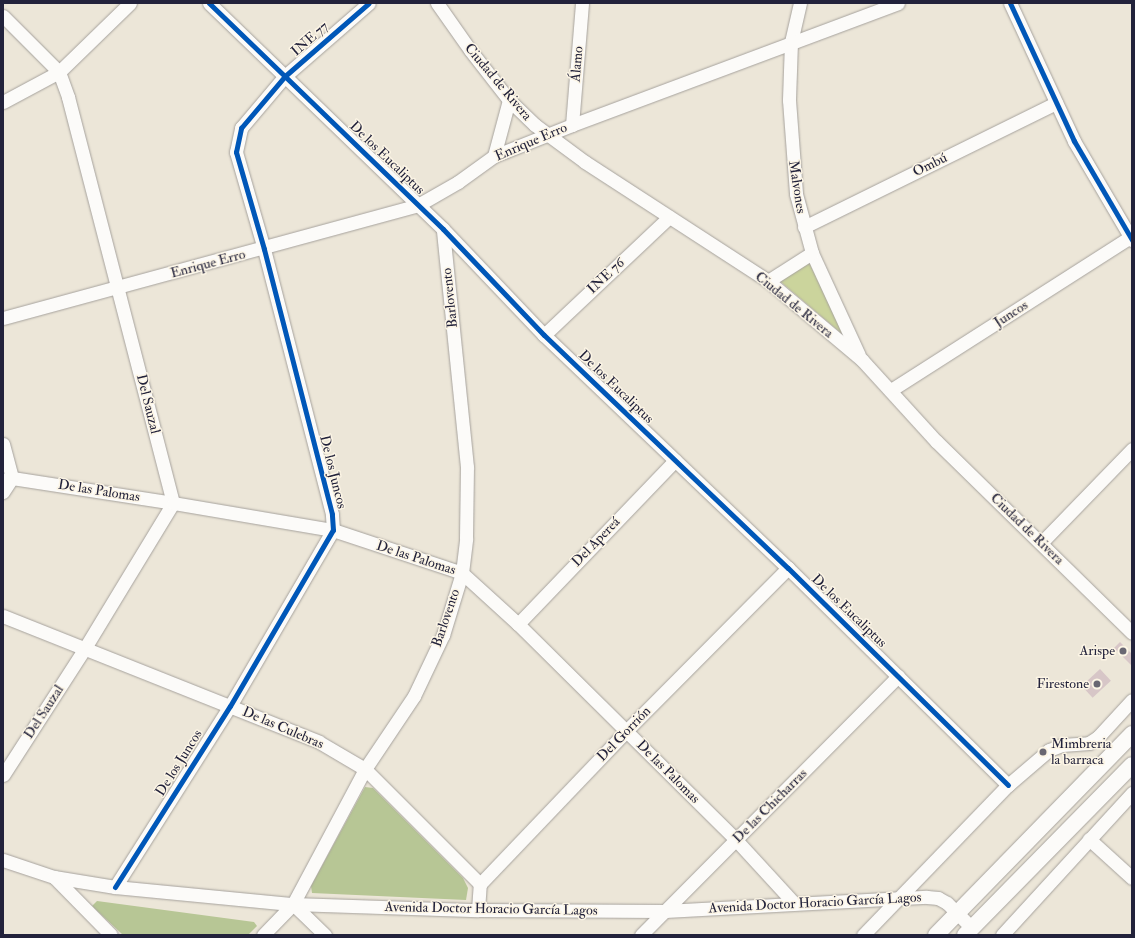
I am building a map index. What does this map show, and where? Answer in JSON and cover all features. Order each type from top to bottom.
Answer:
[{"type":"main road","points":[[936,935],[1132,734]]},
{"type":"main road","points":[[968,932],[1132,765]]},
{"type":"street","points":[[3,102],[59,72],[130,3]]},
{"type":"street","name":"De los Eucaliptus","points":[[210,3],[443,229],[544,335],[788,568],[1008,785]]},
{"type":"street","name":"INE 77","points":[[285,76],[369,3]]},
{"type":"street","name":"Ciudad de Rivera","points":[[437,3],[470,50],[510,100],[547,134],[669,217],[768,281],[862,360],[936,441],[1041,542],[1132,633]]},
{"type":"street","name":"Álamo","points":[[572,124],[582,3]]},
{"type":"street","name":"Malvones","points":[[800,3],[791,42],[789,100],[791,146],[796,194],[812,253],[862,360]]},
{"type":"street","name":"Enrique Erro","points":[[3,318],[264,249],[418,205],[458,182],[494,156],[572,124],[898,3]]},
{"type":"street","points":[[1010,3],[1056,103],[1085,160],[1131,239]]},
{"type":"street","name":"Del Sauzal","points":[[3,16],[59,72],[68,97],[173,503],[85,648],[3,775]]},
{"type":"street","name":"De los Juncos","points":[[115,887],[230,706],[333,530],[332,514],[264,249],[236,152],[240,128],[285,76]]},
{"type":"street","points":[[494,156],[510,100]]},
{"type":"street","name":"Ombú","points":[[804,227],[1056,103]]},
{"type":"street","name":"INE 76","points":[[544,335],[669,217]]},
{"type":"street","name":"Barlovento","points":[[263,935],[293,904],[366,769],[414,696],[443,635],[462,573],[466,538],[467,467],[443,229]]},
{"type":"street","name":"Juncos","points":[[891,390],[1131,239]]},
{"type":"street","points":[[768,281],[812,253]]},
{"type":"street","points":[[3,444],[7,479],[3,492]]},
{"type":"street","points":[[1041,542],[1132,449]]},
{"type":"street","name":"Del Apereá","points":[[518,624],[675,460]]},
{"type":"street","name":"De las Palomas","points":[[7,479],[173,503],[333,530],[462,573],[518,624],[736,840],[794,903]]},
{"type":"street","name":"Del Gorrión","points":[[480,884],[626,731],[788,568]]},
{"type":"street","name":"De las Culebras","points":[[3,616],[319,742],[366,769],[480,884]]},
{"type":"street","name":"De las Chicharras","points":[[641,935],[898,676]]},
{"type":"street","points":[[863,935],[1008,785],[1049,750],[1062,745],[1089,743],[1098,737],[1130,706]]},
{"type":"street","points":[[1002,935],[1132,792],[1119,778]]},
{"type":"street","points":[[1089,839],[1132,878]]},
{"type":"street","name":"Avenida Doctor Horacio García Lagos","points":[[3,860],[54,877],[115,887],[293,904],[478,910],[665,911],[901,896],[938,898],[947,903],[957,914],[968,932]]},
{"type":"street","points":[[54,877],[111,935]]},
{"type":"street","points":[[478,910],[480,884]]},
{"type":"street","points":[[293,904],[324,935]]},
{"type":"green space","points":[[809,262],[842,331],[841,333],[781,282],[782,277]]},
{"type":"green space","points":[[365,787],[373,788],[463,878],[468,888],[466,900],[312,893],[311,886]]},
{"type":"green space","points":[[97,901],[254,922],[257,926],[248,935],[123,935],[92,906]]},
{"type":"building","name":"Arispe","points":[[1120,642],[1132,654],[1132,666],[1114,648]]},
{"type":"building","name":"Firestone","points":[[1100,669],[1111,681],[1093,698],[1082,686]]},
{"type":"cycle path","points":[[209,3],[443,229],[544,335],[788,568],[1008,785]]},
{"type":"cycle path","points":[[115,887],[230,706],[333,530],[332,514],[264,249],[236,152],[241,128],[285,76],[369,3]]},
{"type":"cycle path","points":[[1010,3],[1074,141],[1132,240]]},
{"type":"place","name":"Arispe","points":[[1123,651]]},
{"type":"place","name":"Firestone","points":[[1097,684]]},
{"type":"place","name":"Mimbreria la barraca","points":[[1043,752]]}]
